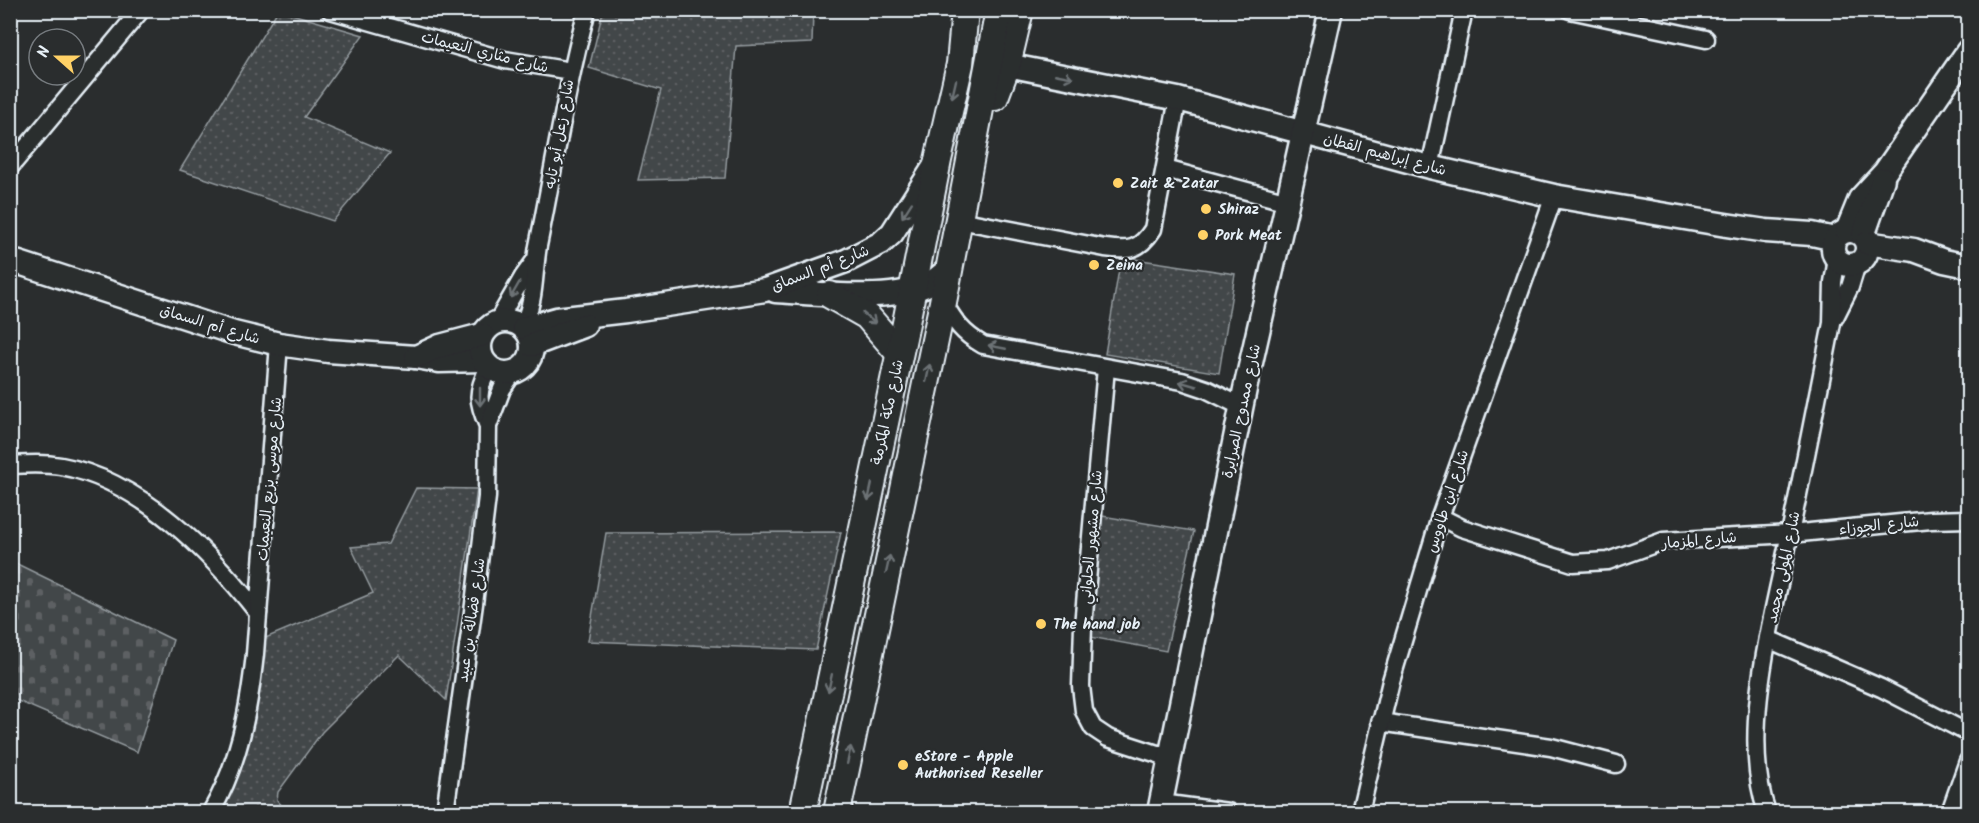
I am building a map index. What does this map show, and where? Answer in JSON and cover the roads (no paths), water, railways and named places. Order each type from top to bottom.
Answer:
[{"type":"main road","name":"شارع مكة المكرمة","points":[[803,813],[938,160],[961,61],[965,10]]},
{"type":"main road","points":[[961,61],[971,10]]},
{"type":"main road","points":[[837,813],[943,302],[999,10]]},
{"type":"main road","points":[[969,169],[1007,65],[1020,10]]},
{"type":"main road","points":[[830,295],[867,316],[899,353]]},
{"type":"street","points":[[10,168],[141,10]]},
{"type":"street","name":"شارع مثاري النعيمات","points":[[330,10],[494,57],[571,71]]},
{"type":"street","name":"شارع زعل أبو تايه","points":[[526,333],[527,317],[534,295],[536,259],[571,71],[587,10]]},
{"type":"street","name":"شارع ممدوح الصرايرة","points":[[1160,808],[1242,407],[1331,10]]},
{"type":"street","points":[[1430,167],[1464,10]]},
{"type":"street","points":[[1570,10],[1706,39]]},
{"type":"street","points":[[1850,248],[1885,172],[1968,51]]},
{"type":"street","name":"شارع إبراهيم القطان","points":[[1007,65],[1178,99],[1430,167],[1554,196],[1766,231],[1812,234],[1850,248],[1909,264],[1944,261],[1968,266]]},
{"type":"street","points":[[959,220],[1105,248],[1122,250],[1135,248],[1146,240],[1153,229],[1178,99]]},
{"type":"street","name":"شارع أم السماق","points":[[526,333],[626,311],[765,290],[846,261],[881,243],[892,233],[938,160]]},
{"type":"street","points":[[1165,169],[1288,202]]},
{"type":"street","name":"شارع ابن طاووس","points":[[1360,813],[1380,722],[1440,517],[1554,196]]},
{"type":"street","name":"شارع المولى محمد","points":[[1767,813],[1757,761],[1758,719],[1768,639],[1832,323],[1833,282],[1850,248]]},
{"type":"street","name":"شارع زعل أبو تايه","points":[[490,329],[536,259]]},
{"type":"street","name":"شارع أم السماق","points":[[10,260],[234,333],[279,344],[328,351],[486,364]]},
{"type":"street","name":"شارع أم السماق","points":[[765,290],[830,295],[912,291],[933,282],[950,267]]},
{"type":"street","points":[[943,302],[967,336],[983,345],[1182,381],[1206,389],[1242,407]]},
{"type":"street","points":[[514,322],[526,333],[531,354],[521,368],[513,372],[499,373],[486,364],[480,352],[490,329],[514,322]]},
{"type":"street","name":"شارع أم السماق","points":[[416,357],[490,329]]},
{"type":"street","name":"شارع موسى بزيع النعيمات","points":[[210,813],[222,793],[239,745],[250,698],[279,344]]},
{"type":"street","name":"شارع فضالة بن عبيد","points":[[486,364],[479,389],[480,408],[488,426]]},
{"type":"street","name":"شارع مشهور الحلواني","points":[[1106,368],[1083,626],[1081,686],[1084,711],[1093,728],[1108,738],[1170,758]]},
{"type":"street","name":"شارع فضالة بن عبيد","points":[[445,813],[487,496],[488,426],[502,389],[513,372]]},
{"type":"street","points":[[10,465],[37,463],[62,466],[115,484],[167,520],[234,583],[258,613]]},
{"type":"street","name":"شارع المزمار","points":[[1440,517],[1462,528],[1573,563],[1608,561],[1663,541],[1790,534]]},
{"type":"street","name":"شارع الجوزاء","points":[[1790,534],[1931,520],[1968,519]]},
{"type":"street","points":[[1768,639],[1881,688],[1968,733]]},
{"type":"street","points":[[1380,722],[1551,747],[1616,764]]},
{"type":"street","points":[[1950,813],[1968,761]]},
{"type":"street","points":[[1160,808],[1228,813]]},
{"type":"place","name":"Zait & Zatar","points":[[1118,183]]},
{"type":"place","name":"Shiraz","points":[[1206,209]]},
{"type":"place","name":"Pork Meat","points":[[1203,235]]},
{"type":"place","name":"Zeina","points":[[1094,265]]},
{"type":"place","name":"The hand job","points":[[1041,624]]},
{"type":"place","name":"eStore - Apple Authorised Reseller","points":[[903,765]]}]
